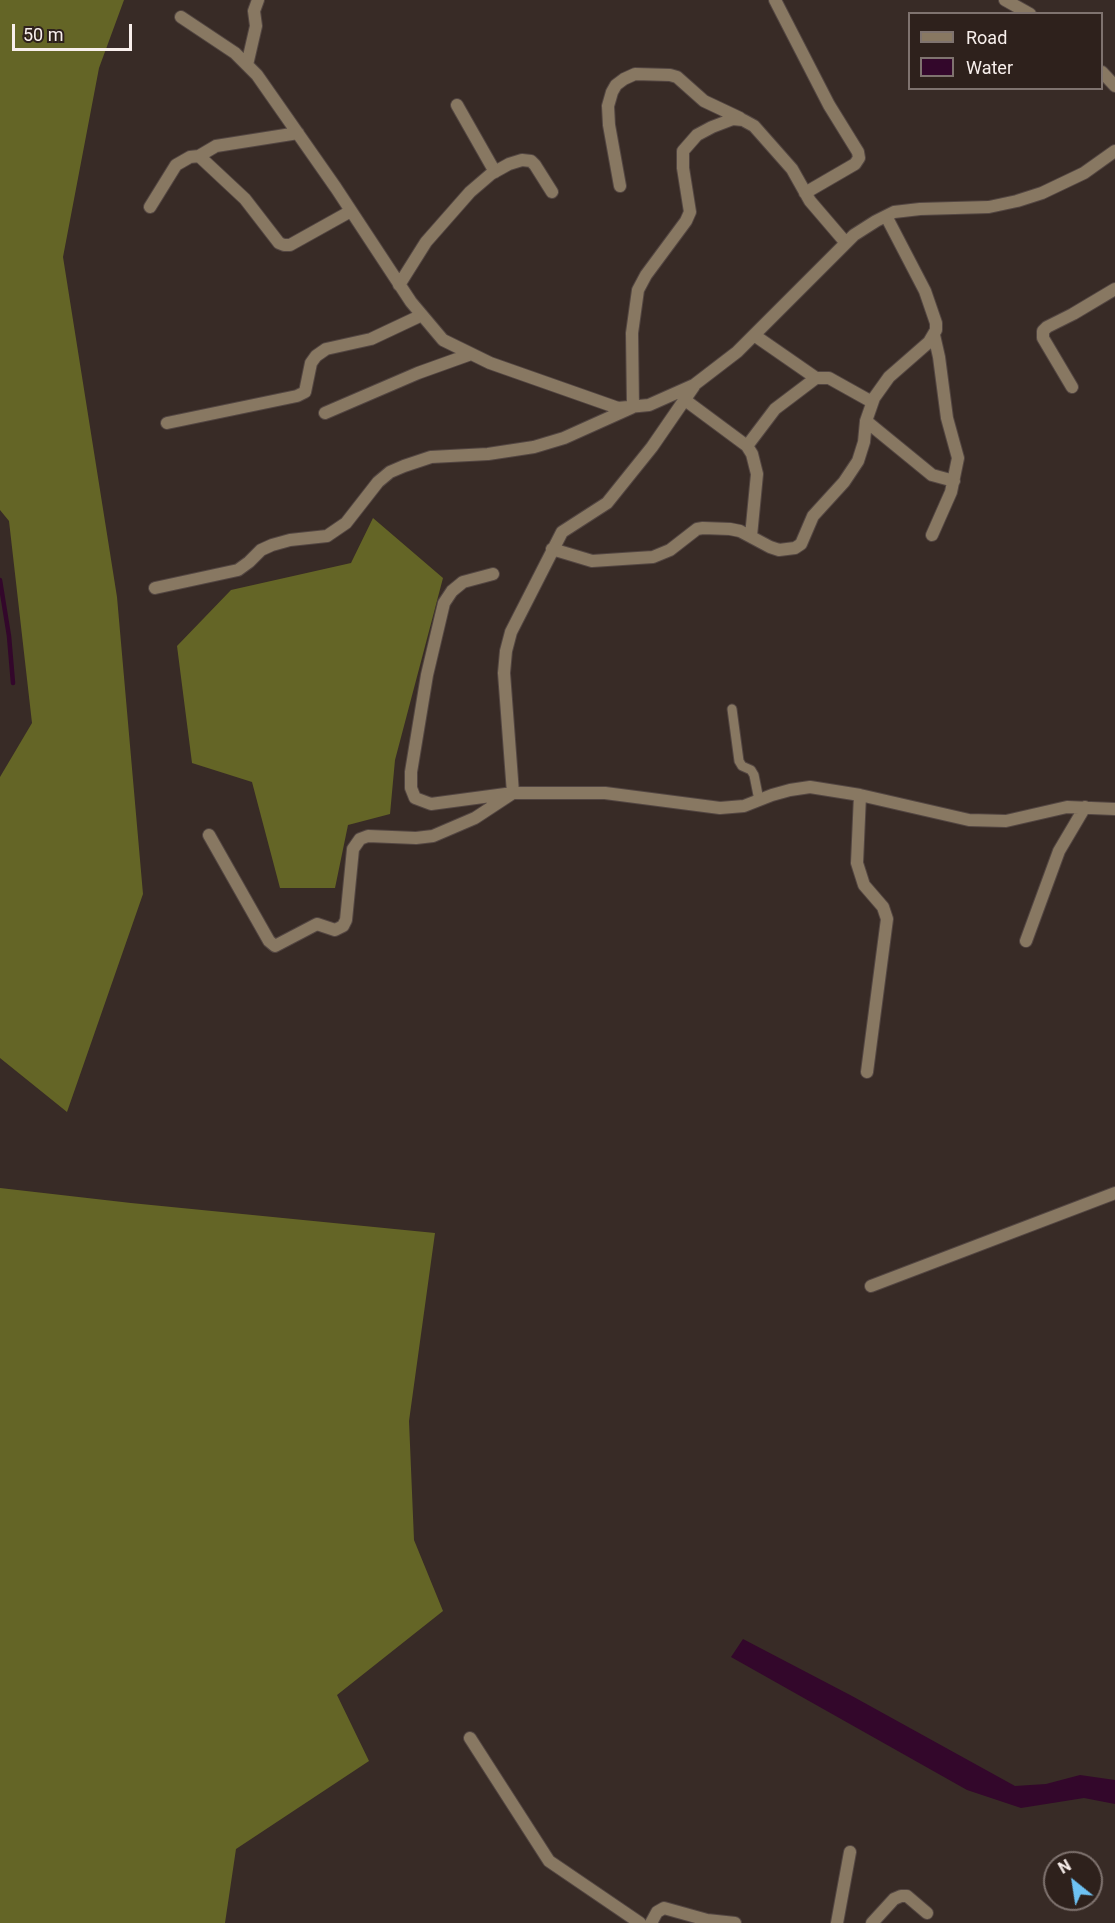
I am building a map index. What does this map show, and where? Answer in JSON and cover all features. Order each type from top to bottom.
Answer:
[{"type":"street","points":[[247,65],[256,26],[254,11],[258,0]]},
{"type":"street","points":[[775,0],[829,105],[858,152],[859,159],[855,164],[806,193]]},
{"type":"street","points":[[1005,0],[1026,12]]},
{"type":"street","points":[[182,17],[235,53],[257,75],[399,285],[443,340],[490,363],[618,408],[649,405],[694,385],[737,352],[854,235],[886,216],[894,212],[920,209],[989,207],[1017,201],[1042,193],[1084,173],[1115,151]]},
{"type":"street","points":[[621,186],[609,125],[608,106],[612,92],[616,85],[635,74],[670,75],[677,77],[704,101],[754,126],[792,170],[822,216],[846,243]]},
{"type":"street","points":[[1103,74],[1115,86]]},
{"type":"street","points":[[457,105],[495,172]]},
{"type":"street","points":[[633,407],[632,333],[638,290],[690,212],[683,168],[683,151],[697,135],[712,127],[733,119],[743,120]]},
{"type":"street","points":[[150,207],[176,165],[190,157],[199,156],[216,146],[298,133]]},
{"type":"street","points":[[199,156],[246,199],[279,243],[284,245],[290,245],[351,211]]},
{"type":"street","points":[[399,285],[426,242],[442,223],[470,192],[495,172],[522,160],[531,161],[536,165],[552,192]]},
{"type":"street","points":[[886,216],[925,291],[936,323],[934,335],[947,418],[958,458],[954,482],[932,535]]},
{"type":"street","points":[[1072,387],[1043,338],[1043,331],[1115,289]]},
{"type":"street","points":[[167,423],[297,396],[305,392],[311,363],[326,349],[371,339],[422,315]]},
{"type":"street","points":[[754,335],[816,378],[829,378],[872,402]]},
{"type":"street","points":[[552,549],[591,561],[653,557],[670,550],[697,529],[730,529],[751,536],[770,548],[779,550],[795,548],[801,544],[813,516],[844,482],[858,461],[872,402],[889,377],[934,335]]},
{"type":"street","points":[[325,413],[417,372],[471,354]]},
{"type":"street","points":[[747,446],[775,409],[816,378]]},
{"type":"street","points":[[513,793],[504,673],[511,632],[562,532],[608,503],[694,385]]},
{"type":"street","points":[[685,400],[747,446],[755,462],[757,474],[751,536]]},
{"type":"street","points":[[155,588],[238,570],[261,550],[272,545],[290,540],[327,536],[346,523],[378,482],[390,472],[404,466],[431,457],[488,454],[534,447],[564,438],[633,407]]},
{"type":"street","points":[[866,421],[932,475],[954,482]]},
{"type":"street","points":[[493,574],[463,582],[452,591],[444,603],[427,675],[411,772],[411,788],[415,798],[431,804],[513,793],[605,793],[720,808],[744,806],[790,790],[810,787],[860,795],[969,820],[1006,820],[1067,807],[1115,808]]},
{"type":"street","points":[[209,835],[269,941],[275,946],[317,924],[335,930],[343,926],[346,920],[353,849],[360,839],[368,836],[416,838],[434,836],[474,818],[513,793]]},
{"type":"street","points":[[860,795],[857,863],[864,885],[883,907],[887,919],[867,1072]]},
{"type":"street","points":[[1026,941],[1059,851],[1085,807]]},
{"type":"street","points":[[871,1286],[1115,1193]]},
{"type":"street","points":[[470,1738],[549,1861],[640,1923]]},
{"type":"street","points":[[837,1923],[850,1852]]},
{"type":"street","points":[[872,1923],[894,1899],[901,1896],[907,1896],[927,1913]]},
{"type":"street","points":[[651,1923],[657,1912],[664,1908],[707,1920],[735,1923]]},
{"type":"lane","points":[[732,709],[739,762],[751,770],[754,775],[759,800]]},
{"type":"shaded area","points":[[0,0],[124,0],[99,68],[63,257],[117,597],[143,894],[67,1112],[0,1058],[0,777],[32,723],[9,521],[0,510]]},
{"type":"shaded area","points":[[373,518],[443,578],[395,760],[390,814],[348,825],[335,888],[280,888],[252,782],[192,763],[177,646],[231,590],[351,563]]},
{"type":"shaded area","points":[[0,1188],[435,1233],[409,1421],[414,1540],[443,1611],[337,1695],[369,1761],[236,1849],[225,1923],[0,1923]]},
{"type":"water","points":[[743,1639],[1015,1786],[1046,1784],[1080,1775],[1115,1780],[1115,1804],[1084,1798],[1021,1808],[967,1790],[731,1657]]},
{"type":"waterway","points":[[0,580],[9,636],[13,683]]}]
